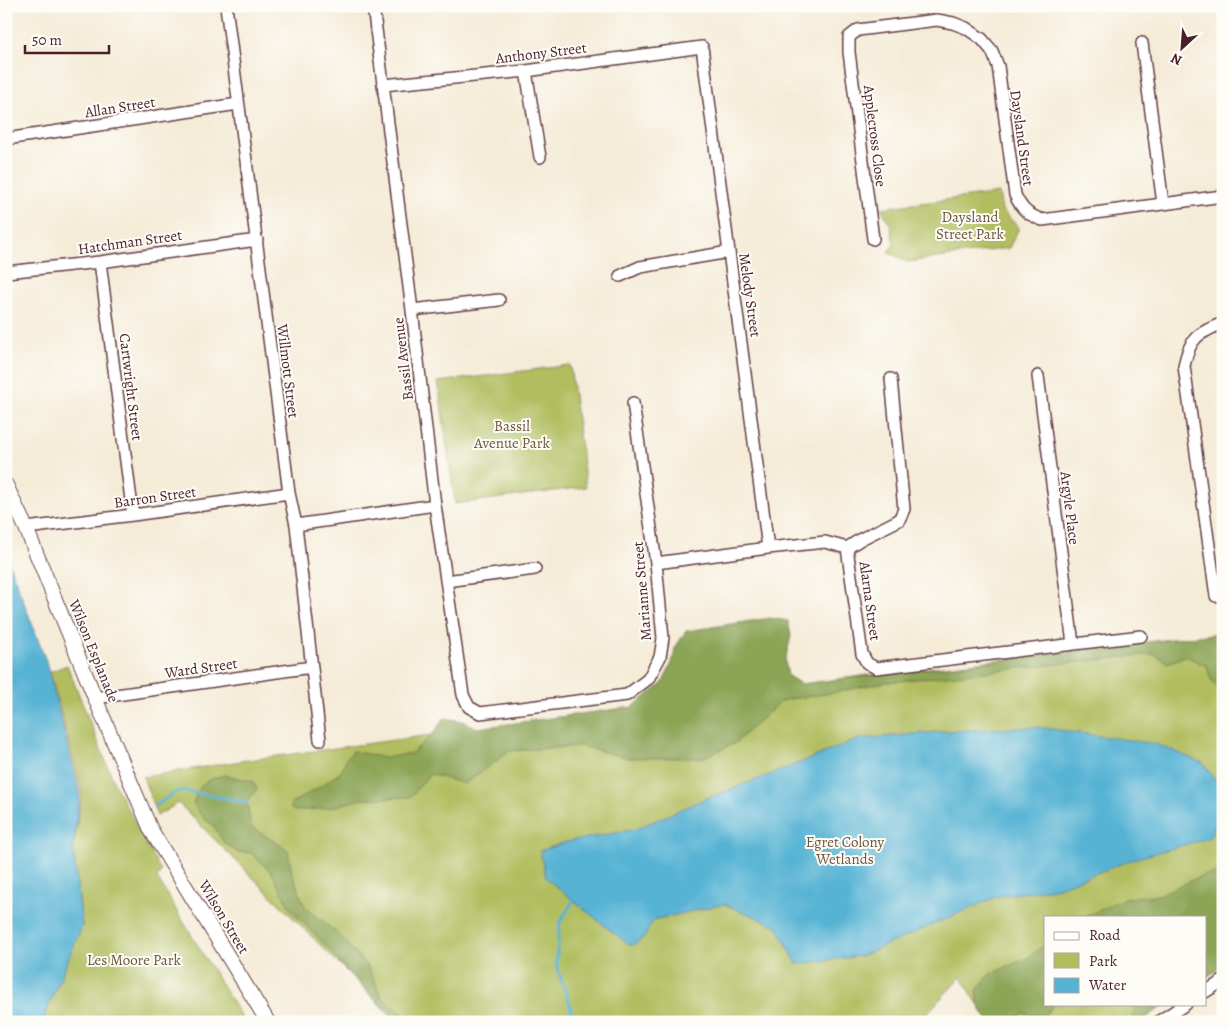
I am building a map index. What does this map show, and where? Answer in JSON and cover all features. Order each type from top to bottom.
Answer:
[{"type":"street","name":"Willmott Street","points":[[226,6],[289,493],[296,525],[320,740]]},
{"type":"street","name":"Bassil Avenue","points":[[373,6],[435,505],[463,695],[469,707]]},
{"type":"street","name":"Daysland Street","points":[[849,37],[858,30],[936,20],[966,28],[982,39],[992,51],[998,66],[1015,195],[1020,205],[1029,215],[1042,220],[1223,196]]},
{"type":"street","name":"Applecross Close","points":[[849,37],[849,52],[873,239]]},
{"type":"street","points":[[1142,42],[1164,204]]},
{"type":"street","name":"Anthony Street","points":[[383,85],[526,70],[702,47]]},
{"type":"street","name":"Melody Street","points":[[702,47],[768,548]]},
{"type":"street","points":[[526,70],[540,158]]},
{"type":"street","name":"Allan Street","points":[[6,139],[238,104]]},
{"type":"street","name":"Hatchman Street","points":[[6,272],[100,262],[257,240]]},
{"type":"street","points":[[620,276],[640,267],[729,252]]},
{"type":"street","name":"Cartwright Street","points":[[100,262],[133,515]]},
{"type":"street","points":[[412,310],[499,300]]},
{"type":"street","points":[[1216,596],[1184,366],[1186,353],[1193,341],[1202,332],[1223,323]]},
{"type":"street","name":"Argyle Place","points":[[1038,376],[1073,644]]},
{"type":"street","points":[[847,548],[899,520],[904,509],[891,379]]},
{"type":"street","name":"Marianne Street","points":[[469,707],[480,712],[627,695],[648,679],[660,657],[663,638],[656,563],[633,403]]},
{"type":"street","name":"Wilson Esplanade","points":[[6,485],[26,528],[151,830]]},
{"type":"street","name":"Barron Street","points":[[26,528],[289,493]]},
{"type":"street","points":[[296,525],[435,505]]},
{"type":"street","name":"Alarna Street","points":[[656,563],[825,542],[847,548],[862,654],[867,663],[876,668],[1141,636]]},
{"type":"street","points":[[446,581],[535,569]]},
{"type":"street","name":"Ward Street","points":[[95,698],[312,667]]},
{"type":"street","name":"Wilson Street","points":[[151,830],[268,1022]]},
{"type":"street","points":[[1206,991],[1223,981]]},
{"type":"street","points":[[1158,1022],[1183,1006]]},
{"type":"green space","name":"Daysland Street Park","points":[[999,193],[1002,210],[1019,228],[1009,248],[908,262],[888,252],[894,244],[890,224],[881,208]]},
{"type":"green space","name":"Bassil Avenue Park","points":[[570,365],[586,487],[455,504],[438,382]]},
{"type":"green space","points":[[770,618],[788,621],[791,636],[785,661],[788,676],[801,684],[1223,633],[1223,693],[1211,680],[1207,666],[1185,656],[1168,663],[1154,654],[880,683],[833,693],[783,700],[735,743],[702,758],[629,758],[580,746],[508,751],[464,784],[430,774],[410,797],[362,799],[329,808],[295,811],[291,809],[291,803],[315,790],[341,772],[346,759],[353,751],[385,758],[412,753],[433,734],[444,718],[462,721],[478,728],[632,707],[662,684],[672,663],[675,648],[686,631]]},
{"type":"green space","name":"Egret Colony Wetlands","points":[[1223,633],[1223,966],[1206,977],[1206,916],[1044,916],[1044,1006],[1163,1006],[1140,1022],[989,1022],[961,977],[919,1022],[397,1022],[178,803],[157,816],[143,777],[241,761],[868,675]]},
{"type":"green space","name":"Les Moore Park","points":[[67,665],[116,787],[161,871],[157,878],[244,1022],[42,1022],[82,926],[73,847],[82,793],[50,672]]},
{"type":"green space","points":[[225,775],[252,781],[257,789],[247,802],[251,827],[288,850],[292,873],[305,907],[336,932],[368,967],[382,998],[414,1022],[397,1022],[352,977],[292,911],[271,872],[251,853],[237,852],[224,843],[213,825],[204,819],[193,803],[198,791],[207,781]]},
{"type":"green space","points":[[1223,872],[1223,966],[1206,977],[1206,916],[1087,916],[1125,898],[1158,895],[1204,875]]},
{"type":"green space","points":[[1044,946],[1044,1006],[1052,1006],[1044,1016],[1024,1013],[1007,1022],[989,1022],[979,1007],[977,990],[990,974],[1027,958]]},
{"type":"green space","points":[[1136,1006],[1163,1006],[1140,1022],[1133,1016]]},
{"type":"water","points":[[6,555],[46,661],[80,793],[73,848],[82,926],[42,1022],[6,1022]]},
{"type":"water","points":[[1037,727],[1156,744],[1203,763],[1223,790],[1223,811],[1209,838],[1134,859],[1059,887],[996,897],[861,956],[797,964],[777,926],[724,904],[653,920],[644,938],[631,946],[546,878],[540,851],[566,842],[636,829],[702,800],[859,739],[948,731]]},
{"type":"waterway","points":[[155,806],[179,790],[247,802]]},
{"type":"waterway","points":[[573,1022],[570,1005],[556,964],[560,922],[575,898]]}]
